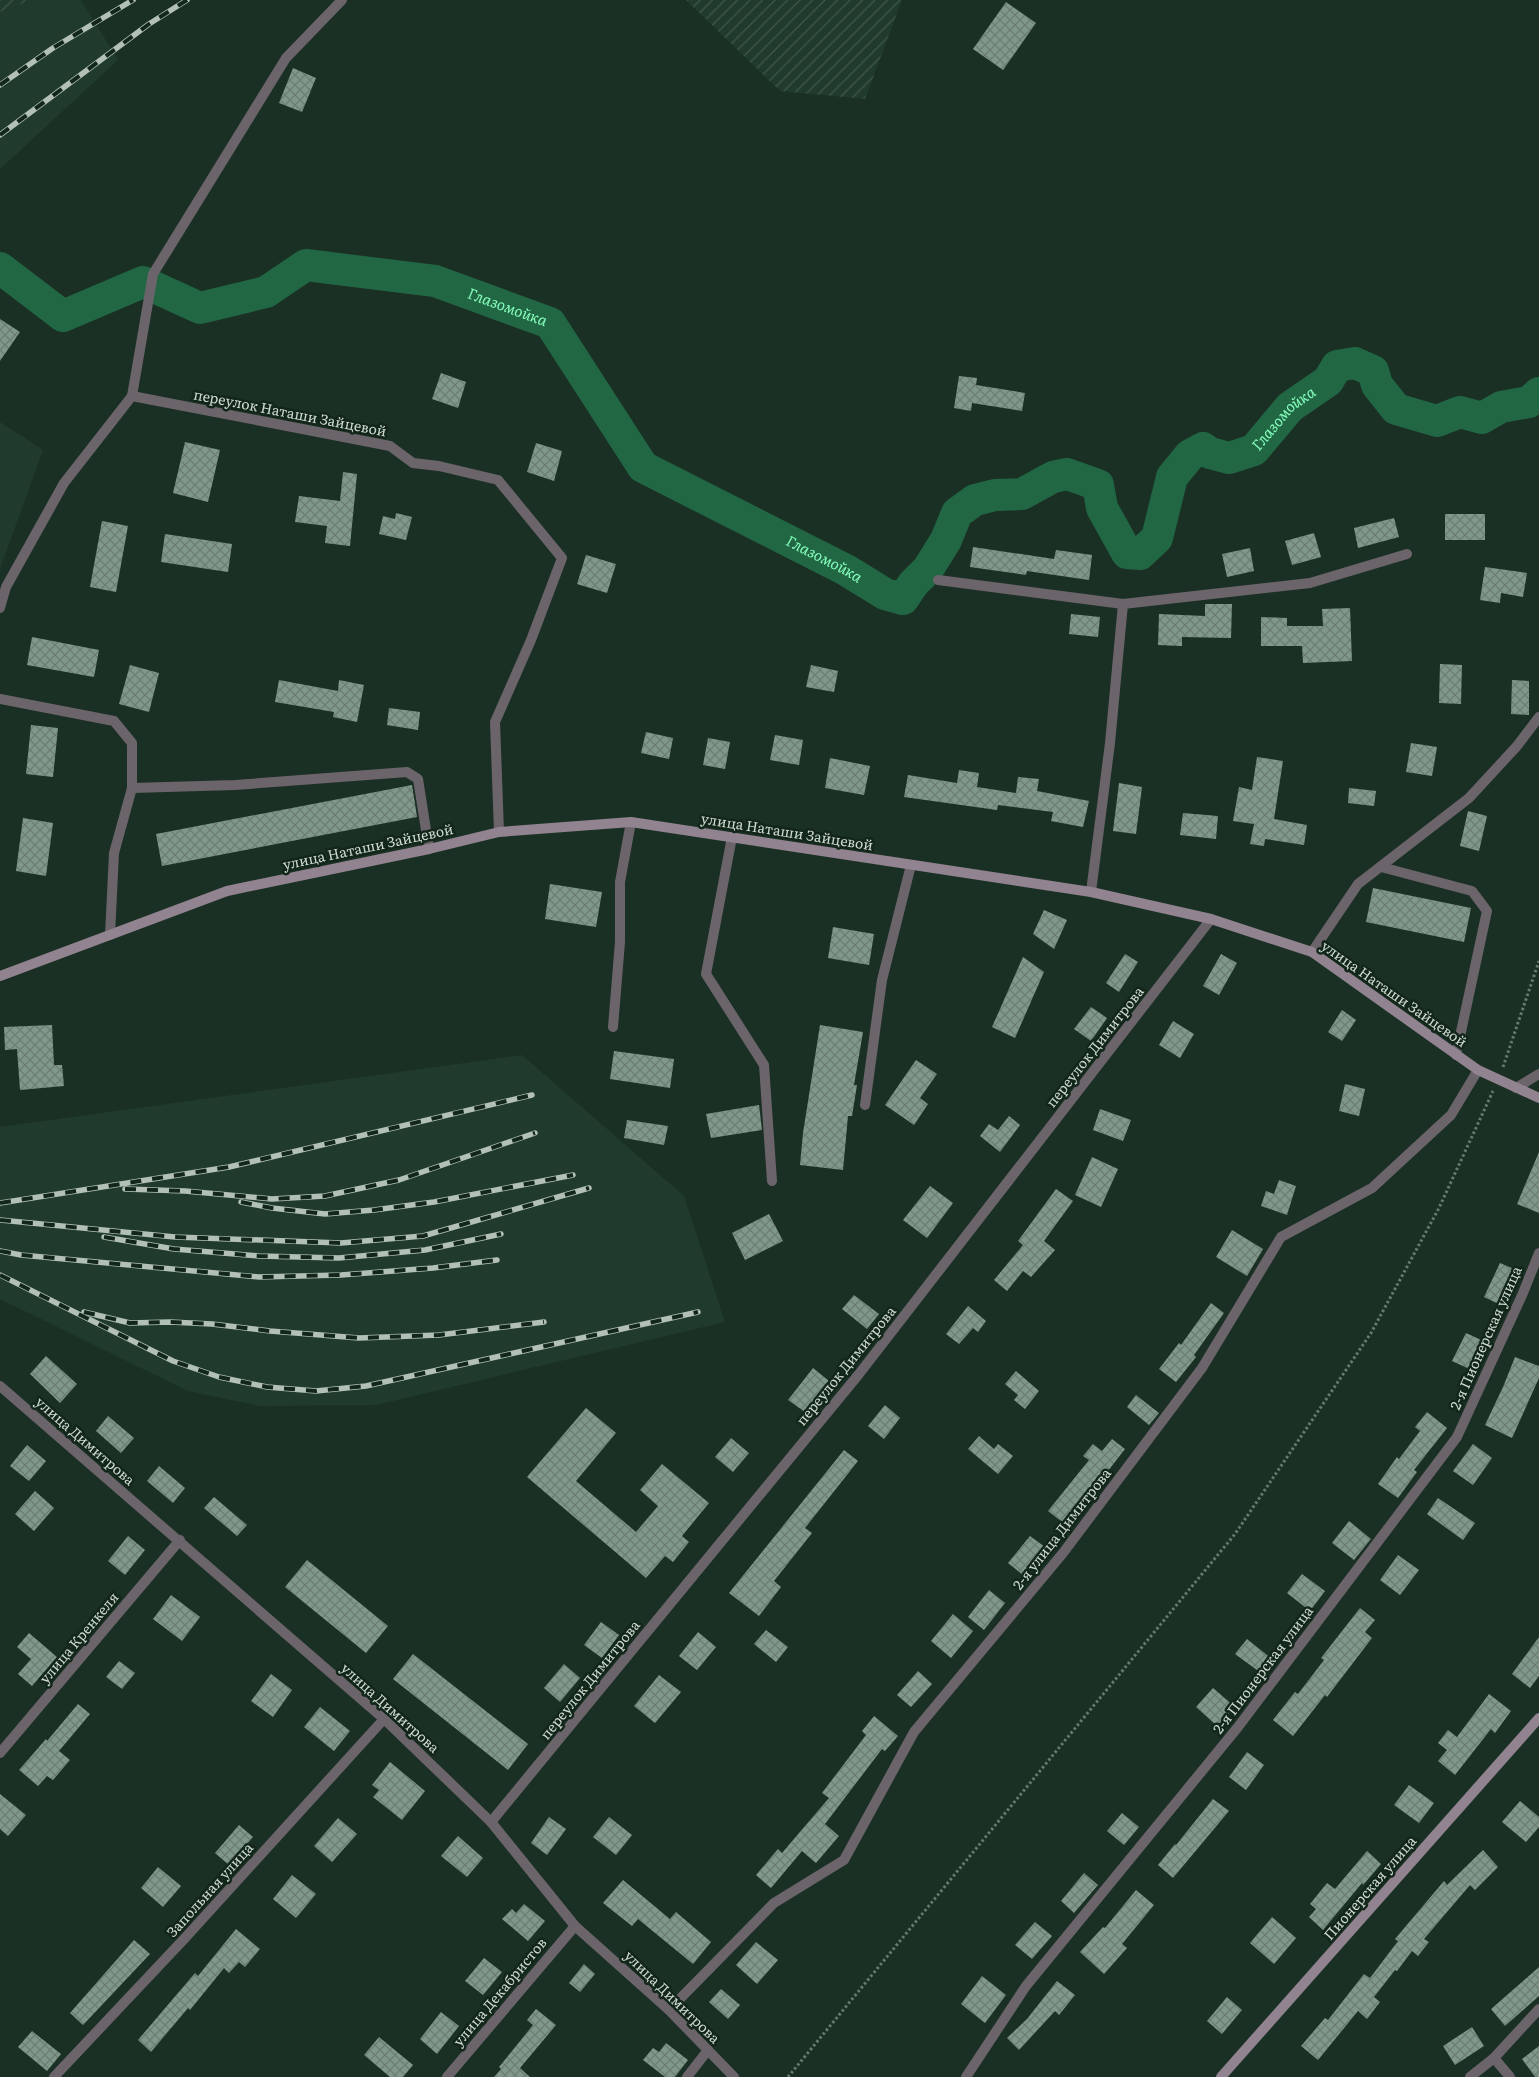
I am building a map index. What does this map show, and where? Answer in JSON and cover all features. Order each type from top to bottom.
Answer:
[{"type":"street","points":[[0,608],[6,587],[64,483],[132,396],[153,274],[286,58],[342,0]]},
{"type":"street","name":"переулок Наташи Зайцевой","points":[[132,396],[390,446],[412,463],[440,466],[498,480],[562,558],[495,722],[499,832]]},
{"type":"street","points":[[938,580],[1123,604],[1310,584],[1407,554]]},
{"type":"street","points":[[1091,892],[1110,743],[1123,604]]},
{"type":"street","points":[[0,699],[114,721],[132,743],[132,788],[114,853],[110,935]]},
{"type":"street","points":[[1312,952],[1358,884],[1469,798],[1517,746],[1539,717]]},
{"type":"street","points":[[132,788],[235,785],[407,772],[418,779],[429,849]]},
{"type":"street","points":[[613,1027],[620,942],[620,882],[631,822]]},
{"type":"street","name":"улица Наташи Зайцевой","points":[[0,976],[227,891],[429,849],[499,832],[631,822],[1091,892],[1211,919],[1312,952],[1478,1070],[1539,1098]]},
{"type":"street","points":[[732,837],[706,974],[764,1064],[772,1181]]},
{"type":"street","points":[[865,1105],[882,980],[911,865]]},
{"type":"street","points":[[1381,866],[1472,891],[1488,910],[1456,1055]]},
{"type":"street","name":"переулок Димитрова","points":[[491,1822],[859,1374],[1211,919]]},
{"type":"street","name":"2-я улица Димитрова","points":[[668,2010],[774,1903],[844,1860],[914,1732],[1063,1553],[1202,1368],[1281,1238],[1372,1188],[1451,1115],[1478,1070]]},
{"type":"street","points":[[1516,1088],[1539,1074]]},
{"type":"street","name":"2-я Пионерская улица","points":[[966,2077],[1026,1986],[1238,1727],[1457,1437],[1523,1293],[1539,1253]]},
{"type":"street","name":"улица Димитрова","points":[[0,1386],[180,1540],[384,1719],[491,1822],[575,1926],[668,2010],[734,2077]]},
{"type":"street","name":"улица Кренкеля","points":[[0,1753],[180,1540]]},
{"type":"street","name":"Пионерская улица","points":[[1221,2077],[1539,1718]]},
{"type":"street","name":"Запольная улица","points":[[54,2077],[198,1924],[384,1719]]},
{"type":"street","name":"улица Декабристов","points":[[447,2077],[575,1926]]},
{"type":"street","points":[[1470,2077],[1494,2058],[1539,2009]]},
{"type":"street","points":[[687,2077],[708,2050]]},
{"type":"street","points":[[1494,2058],[1510,2077]]},
{"type":"path","points":[[788,2077],[1236,1534],[1371,1334],[1438,1208],[1499,1079],[1539,961]]},
{"type":"shaded area","points":[[0,0],[31,0],[0,12]]},
{"type":"shaded area","points":[[31,0],[81,0],[118,60],[0,169],[0,12]]},
{"type":"shaded area","points":[[686,0],[902,0],[865,99],[780,91]]},
{"type":"shaded area","points":[[0,422],[43,450],[0,569]]},
{"type":"shaded area","points":[[522,1055],[684,1196],[725,1322],[376,1405],[260,1406],[188,1391],[0,1299],[0,1127]]},
{"type":"building","points":[[1006,2],[1036,23],[1003,70],[973,49]]},
{"type":"building","points":[[293,68],[316,78],[302,112],[279,103]]},
{"type":"building","points":[[0,319],[20,332],[0,361]]},
{"type":"building","points":[[441,373],[466,382],[458,408],[432,399]]},
{"type":"building","points":[[959,376],[977,378],[976,385],[1025,393],[1022,411],[972,403],[971,411],[954,408]]},
{"type":"building","points":[[185,442],[220,450],[208,502],[173,493]]},
{"type":"building","points":[[536,443],[562,451],[554,481],[527,472]]},
{"type":"building","points":[[343,472],[357,474],[350,546],[325,543],[327,526],[295,522],[299,496],[340,501]]},
{"type":"building","points":[[396,513],[412,517],[406,540],[379,534],[383,516],[395,519]]},
{"type":"building","points":[[1445,514],[1485,514],[1485,540],[1445,540]]},
{"type":"building","points":[[1394,518],[1399,537],[1358,548],[1354,528]]},
{"type":"building","points":[[102,521],[128,526],[116,592],[90,587]]},
{"type":"building","points":[[1314,533],[1321,557],[1292,565],[1285,541]]},
{"type":"building","points":[[165,534],[232,544],[228,572],[161,562]]},
{"type":"building","points":[[973,547],[1054,559],[1056,550],[1092,555],[1089,580],[1027,571],[1026,575],[970,567]]},
{"type":"building","points":[[1250,548],[1254,571],[1227,577],[1222,554]]},
{"type":"building","points":[[586,555],[616,564],[607,593],[577,584]]},
{"type":"building","points":[[1485,567],[1527,573],[1523,597],[1501,593],[1500,603],[1480,600]]},
{"type":"building","points":[[1205,604],[1232,604],[1231,638],[1182,637],[1182,646],[1158,645],[1159,614],[1205,616]]},
{"type":"building","points":[[1350,608],[1352,661],[1303,663],[1302,646],[1261,646],[1261,617],[1287,618],[1287,626],[1323,626],[1322,609]]},
{"type":"building","points":[[1071,614],[1100,617],[1098,637],[1069,634]]},
{"type":"building","points":[[32,637],[99,650],[94,677],[27,665]]},
{"type":"building","points":[[1440,664],[1462,665],[1461,704],[1439,703]]},
{"type":"building","points":[[130,665],[159,673],[149,712],[119,704]]},
{"type":"building","points":[[811,665],[838,671],[834,692],[806,687]]},
{"type":"building","points":[[279,680],[338,691],[339,680],[364,685],[357,722],[333,717],[334,712],[275,702]]},
{"type":"building","points":[[1512,680],[1529,681],[1529,715],[1511,714]]},
{"type":"building","points":[[389,708],[420,712],[418,730],[387,725]]},
{"type":"building","points":[[31,725],[58,728],[53,777],[26,774]]},
{"type":"building","points":[[646,732],[673,738],[669,759],[641,753]]},
{"type":"building","points":[[775,735],[803,740],[799,765],[770,760]]},
{"type":"building","points":[[708,738],[730,742],[725,769],[703,765]]},
{"type":"building","points":[[1411,743],[1437,747],[1432,776],[1406,772]]},
{"type":"building","points":[[1257,757],[1283,761],[1274,819],[1307,825],[1304,845],[1265,839],[1264,846],[1250,844],[1254,824],[1233,821],[1239,787],[1252,790]]},
{"type":"building","points":[[830,758],[870,766],[864,795],[825,788]]},
{"type":"building","points":[[959,770],[979,773],[977,787],[1016,793],[1018,777],[1039,779],[1037,791],[1089,801],[1083,827],[1051,821],[1053,812],[998,805],[997,810],[904,797],[908,775],[957,783]]},
{"type":"building","points":[[1119,783],[1142,787],[1136,834],[1113,831]]},
{"type":"building","points":[[412,785],[417,817],[162,866],[156,834]]},
{"type":"building","points":[[1349,788],[1376,791],[1374,806],[1348,803]]},
{"type":"building","points":[[1468,811],[1487,816],[1479,851],[1460,846]]},
{"type":"building","points":[[1183,813],[1218,816],[1216,839],[1180,835]]},
{"type":"building","points":[[23,818],[53,823],[46,876],[16,871]]},
{"type":"building","points":[[550,884],[602,892],[596,927],[545,919]]},
{"type":"building","points":[[1373,888],[1471,908],[1464,942],[1366,922]]},
{"type":"building","points":[[1044,910],[1067,920],[1054,949],[1033,934]]},
{"type":"building","points":[[833,927],[874,934],[869,965],[828,958]]},
{"type":"building","points":[[1125,954],[1138,962],[1119,992],[1106,983]]},
{"type":"building","points":[[1221,954],[1237,963],[1219,995],[1203,986]]},
{"type":"building","points":[[1023,957],[1044,972],[1015,1038],[992,1027]]},
{"type":"building","points":[[1091,1007],[1107,1018],[1091,1041],[1074,1029]]},
{"type":"building","points":[[1342,1010],[1356,1020],[1342,1041],[1328,1032]]},
{"type":"building","points":[[1173,1021],[1194,1034],[1180,1058],[1159,1045]]},
{"type":"building","points":[[52,1025],[54,1065],[62,1065],[64,1086],[20,1090],[17,1049],[5,1050],[4,1027]]},
{"type":"building","points":[[820,1025],[863,1032],[854,1085],[857,1085],[852,1116],[848,1116],[843,1170],[800,1165],[803,1133]]},
{"type":"building","points":[[614,1051],[674,1059],[670,1088],[610,1079]]},
{"type":"building","points":[[916,1060],[937,1074],[920,1098],[928,1104],[914,1125],[885,1105]]},
{"type":"building","points":[[1345,1084],[1365,1089],[1359,1116],[1339,1111]]},
{"type":"building","points":[[759,1105],[762,1130],[711,1138],[706,1114]]},
{"type":"building","points":[[1100,1109],[1131,1120],[1123,1141],[1093,1130]]},
{"type":"building","points":[[1009,1116],[1020,1125],[1000,1152],[980,1136],[989,1124],[998,1130]]},
{"type":"building","points":[[627,1120],[668,1126],[664,1145],[624,1138]]},
{"type":"building","points":[[1539,1152],[1539,1213],[1517,1204]]},
{"type":"building","points":[[1092,1157],[1118,1169],[1101,1207],[1075,1195]]},
{"type":"building","points":[[1279,1180],[1296,1186],[1287,1215],[1261,1206],[1266,1191],[1274,1194]]},
{"type":"building","points":[[930,1186],[953,1203],[927,1238],[903,1220]]},
{"type":"building","points":[[1056,1189],[1073,1201],[1044,1241],[1055,1250],[1031,1277],[1023,1271],[1007,1291],[994,1280],[1023,1245],[1018,1241]]},
{"type":"building","points":[[769,1214],[783,1241],[745,1260],[732,1233]]},
{"type":"building","points":[[1232,1230],[1263,1249],[1247,1276],[1216,1257]]},
{"type":"building","points":[[1500,1263],[1521,1272],[1505,1307],[1484,1297]]},
{"type":"building","points":[[854,1295],[879,1314],[867,1329],[842,1309]]},
{"type":"building","points":[[1211,1303],[1224,1313],[1194,1355],[1196,1357],[1176,1382],[1159,1369],[1179,1343],[1181,1345]]},
{"type":"building","points":[[968,1306],[986,1321],[978,1332],[973,1328],[959,1344],[946,1334]]},
{"type":"building","points":[[1466,1333],[1490,1344],[1476,1372],[1452,1361]]},
{"type":"building","points":[[46,1356],[77,1384],[60,1403],[30,1374]]},
{"type":"building","points":[[1515,1357],[1539,1366],[1539,1378],[1512,1438],[1485,1425]]},
{"type":"building","points":[[813,1368],[829,1381],[805,1412],[788,1400]]},
{"type":"building","points":[[1016,1371],[1039,1391],[1025,1409],[1014,1400],[1018,1395],[1005,1384]]},
{"type":"building","points":[[1136,1395],[1159,1413],[1149,1425],[1127,1407]]},
{"type":"building","points":[[885,1405],[900,1418],[884,1439],[868,1426]]},
{"type":"building","points":[[586,1408],[616,1433],[576,1481],[636,1532],[658,1506],[640,1490],[662,1464],[709,1503],[682,1536],[689,1542],[673,1562],[665,1556],[646,1578],[527,1477]]},
{"type":"building","points":[[1427,1412],[1447,1428],[1414,1470],[1417,1472],[1398,1498],[1378,1484],[1397,1457],[1399,1459],[1420,1431],[1415,1427]]},
{"type":"building","points":[[108,1416],[134,1438],[121,1453],[96,1431]]},
{"type":"building","points":[[979,1436],[994,1449],[998,1444],[1013,1456],[998,1474],[968,1449]]},
{"type":"building","points":[[731,1438],[749,1453],[733,1472],[715,1457]]},
{"type":"building","points":[[1112,1439],[1125,1449],[1066,1525],[1048,1511],[1089,1460],[1083,1456],[1093,1444],[1102,1451]]},
{"type":"building","points":[[1473,1444],[1492,1458],[1473,1485],[1453,1471]]},
{"type":"building","points":[[27,1445],[46,1461],[29,1481],[10,1466]]},
{"type":"building","points":[[844,1450],[858,1461],[805,1528],[812,1533],[774,1581],[781,1587],[759,1616],[729,1593]]},
{"type":"building","points":[[159,1466],[185,1488],[173,1503],[147,1481]]},
{"type":"building","points":[[35,1491],[54,1508],[34,1531],[15,1514]]},
{"type":"building","points":[[214,1497],[247,1525],[237,1536],[204,1508]]},
{"type":"building","points":[[1438,1498],[1475,1523],[1463,1540],[1427,1514]]},
{"type":"building","points":[[1349,1521],[1371,1539],[1354,1560],[1332,1543]]},
{"type":"building","points":[[128,1536],[145,1550],[125,1575],[108,1561]]},
{"type":"building","points":[[1030,1536],[1045,1547],[1023,1575],[1008,1563]]},
{"type":"building","points":[[1398,1555],[1419,1570],[1400,1595],[1380,1580]]},
{"type":"building","points":[[307,1560],[388,1626],[366,1653],[285,1587]]},
{"type":"building","points":[[1302,1574],[1325,1591],[1310,1611],[1287,1593]]},
{"type":"building","points":[[989,1590],[1005,1603],[984,1630],[968,1617]]},
{"type":"building","points":[[171,1595],[200,1617],[182,1641],[153,1619]]},
{"type":"building","points":[[1360,1608],[1375,1620],[1365,1632],[1372,1638],[1327,1697],[1325,1695],[1293,1736],[1273,1720],[1295,1692],[1298,1694],[1324,1660],[1321,1658]]},
{"type":"building","points":[[953,1614],[973,1631],[951,1658],[931,1641]]},
{"type":"building","points":[[601,1622],[619,1635],[602,1658],[584,1645]]},
{"type":"building","points":[[766,1630],[788,1647],[776,1662],[754,1644]]},
{"type":"building","points":[[698,1632],[716,1647],[697,1670],[679,1656]]},
{"type":"building","points":[[29,1633],[57,1657],[32,1686],[18,1674],[31,1659],[17,1647]]},
{"type":"building","points":[[1539,1637],[1539,1676],[1530,1688],[1512,1674]]},
{"type":"building","points":[[1247,1639],[1272,1659],[1261,1673],[1235,1654]]},
{"type":"building","points":[[413,1654],[528,1744],[508,1770],[393,1679]]},
{"type":"building","points":[[119,1661],[135,1673],[122,1689],[106,1677]]},
{"type":"building","points":[[564,1664],[580,1678],[560,1702],[544,1688]]},
{"type":"building","points":[[918,1671],[932,1684],[911,1707],[897,1695]]},
{"type":"building","points":[[271,1674],[292,1690],[273,1717],[251,1701]]},
{"type":"building","points":[[659,1675],[681,1692],[655,1723],[634,1706]]},
{"type":"building","points":[[1213,1688],[1235,1707],[1217,1726],[1196,1707]]},
{"type":"building","points":[[1489,1694],[1511,1711],[1495,1733],[1491,1729],[1455,1775],[1438,1761],[1447,1750],[1438,1743],[1448,1730],[1457,1737]]},
{"type":"building","points":[[78,1704],[90,1714],[59,1751],[70,1760],[53,1780],[47,1776],[38,1786],[19,1770],[46,1739],[47,1741]]},
{"type":"building","points":[[320,1707],[350,1731],[334,1751],[304,1727]]},
{"type":"building","points":[[874,1716],[898,1736],[885,1751],[882,1749],[825,1824],[839,1836],[816,1863],[802,1851],[771,1888],[756,1875],[778,1849],[782,1853],[829,1798],[822,1793],[866,1735],[862,1731]]},
{"type":"building","points":[[1247,1752],[1264,1765],[1246,1790],[1229,1777]]},
{"type":"building","points":[[390,1762],[425,1791],[402,1820],[373,1797],[379,1790],[372,1785]]},
{"type":"building","points":[[1409,1785],[1434,1803],[1419,1823],[1394,1805]]},
{"type":"building","points":[[0,1794],[26,1815],[8,1836],[0,1829]]},
{"type":"building","points":[[1213,1799],[1229,1811],[1173,1878],[1158,1865]]},
{"type":"building","points":[[1520,1801],[1539,1817],[1539,1827],[1526,1842],[1502,1822]]},
{"type":"building","points":[[1122,1813],[1139,1827],[1124,1845],[1107,1831]]},
{"type":"building","points":[[549,1817],[566,1829],[547,1855],[531,1843]]},
{"type":"building","points":[[609,1817],[632,1835],[616,1855],[593,1837]]},
{"type":"building","points":[[338,1818],[357,1834],[332,1862],[314,1846]]},
{"type":"building","points":[[239,1825],[253,1837],[229,1865],[215,1853]]},
{"type":"building","points":[[458,1836],[483,1858],[467,1877],[441,1856]]},
{"type":"building","points":[[1483,1850],[1498,1867],[1475,1890],[1470,1885],[1424,1939],[1429,1942],[1418,1956],[1412,1951],[1397,1971],[1395,1970],[1374,1997],[1380,2002],[1367,2019],[1358,2011],[1318,2060],[1301,2046],[1325,2018],[1328,2020],[1364,1974],[1370,1978],[1398,1941],[1395,1939],[1444,1881],[1447,1885]]},
{"type":"building","points":[[1367,1851],[1381,1864],[1363,1885],[1362,1883],[1323,1930],[1309,1917],[1316,1909],[1310,1904],[1327,1883],[1335,1889]]},
{"type":"building","points":[[158,1867],[181,1886],[163,1907],[141,1888]]},
{"type":"building","points":[[1084,1873],[1098,1885],[1074,1913],[1061,1901]]},
{"type":"building","points":[[292,1875],[316,1894],[296,1918],[273,1899]]},
{"type":"building","points":[[623,1880],[670,1919],[676,1912],[711,1942],[693,1964],[638,1919],[632,1926],[603,1903]]},
{"type":"building","points":[[1136,1890],[1154,1905],[1122,1944],[1127,1948],[1104,1974],[1080,1952],[1103,1927],[1105,1928]]},
{"type":"building","points":[[524,1904],[545,1921],[528,1941],[502,1919],[512,1909],[516,1913]]},
{"type":"building","points":[[1272,1917],[1296,1938],[1274,1964],[1250,1943]]},
{"type":"building","points":[[1035,1922],[1052,1936],[1032,1959],[1015,1945]]},
{"type":"building","points":[[236,1929],[260,1949],[245,1967],[239,1962],[229,1973],[224,1968],[190,2010],[188,2008],[151,2052],[138,2040],[195,1973],[198,1976]]},
{"type":"building","points":[[134,1940],[150,1954],[83,2025],[70,2013]]},
{"type":"building","points":[[756,1942],[778,1960],[757,1984],[736,1965]]},
{"type":"building","points":[[484,1958],[502,1972],[483,1995],[465,1981]]},
{"type":"building","points":[[584,1964],[595,1974],[580,1992],[569,1983]]},
{"type":"building","points":[[1539,1967],[1539,1996],[1505,2026],[1491,2009]]},
{"type":"building","points":[[982,1976],[1006,1995],[985,2023],[961,2004]]},
{"type":"building","points":[[1057,1981],[1075,1995],[1059,2015],[1055,2011],[1019,2050],[1007,2038],[1027,2019]]},
{"type":"building","points":[[721,1989],[740,2005],[728,2019],[709,2002]]},
{"type":"building","points":[[1227,1997],[1242,2010],[1222,2034],[1207,2021]]},
{"type":"building","points":[[536,2009],[556,2025],[520,2068],[530,2077],[494,2077],[501,2069],[499,2067],[533,2025],[527,2020]]},
{"type":"building","points":[[441,2012],[459,2026],[437,2054],[420,2039]]},
{"type":"building","points":[[1472,2027],[1484,2046],[1455,2065],[1443,2046]]},
{"type":"building","points":[[32,2031],[61,2054],[47,2071],[18,2047]]},
{"type":"building","points":[[379,2037],[413,2065],[403,2077],[390,2077],[364,2055]]},
{"type":"building","points":[[666,2043],[688,2060],[675,2077],[665,2077],[643,2060],[653,2048],[659,2052]]},
{"type":"building","points":[[1539,2046],[1539,2077],[1535,2077],[1522,2059]]},
{"type":"waterway","name":"Глазомойка","points":[[0,268],[63,316],[143,282],[200,308],[266,292],[306,265],[435,281],[550,323],[643,467],[846,570],[885,594],[903,599],[913,584],[928,569],[946,540],[957,513],[975,500],[995,495],[1022,494],[1053,477],[1067,474],[1098,485],[1102,508],[1127,553],[1140,554],[1157,538],[1172,477],[1190,455],[1203,448],[1210,453],[1229,458],[1254,450],[1290,407],[1328,381],[1337,366],[1355,363],[1373,371],[1377,385],[1396,409],[1437,421],[1460,412],[1482,418],[1501,407],[1529,402],[1539,393]]},
{"type":"railway","points":[[0,85],[53,48],[133,0]]},
{"type":"railway","points":[[0,135],[149,24],[187,0]]},
{"type":"railway","points":[[0,1203],[229,1167],[532,1095]]},
{"type":"railway","points":[[125,1189],[185,1191],[272,1199],[325,1196],[399,1180],[535,1133]]},
{"type":"railway","points":[[241,1202],[272,1208],[325,1214],[434,1202],[573,1175]]},
{"type":"railway","points":[[0,1220],[175,1237],[341,1243],[423,1236],[589,1188]]},
{"type":"railway","points":[[104,1237],[174,1249],[259,1256],[339,1258],[425,1250],[501,1234]]},
{"type":"railway","points":[[0,1251],[21,1255],[259,1277],[341,1275],[433,1268],[497,1260]]},
{"type":"railway","points":[[0,1275],[173,1361],[219,1377],[267,1387],[316,1391],[366,1386],[698,1312]]},
{"type":"railway","points":[[84,1312],[130,1323],[212,1324],[359,1338],[439,1335],[544,1322]]}]
